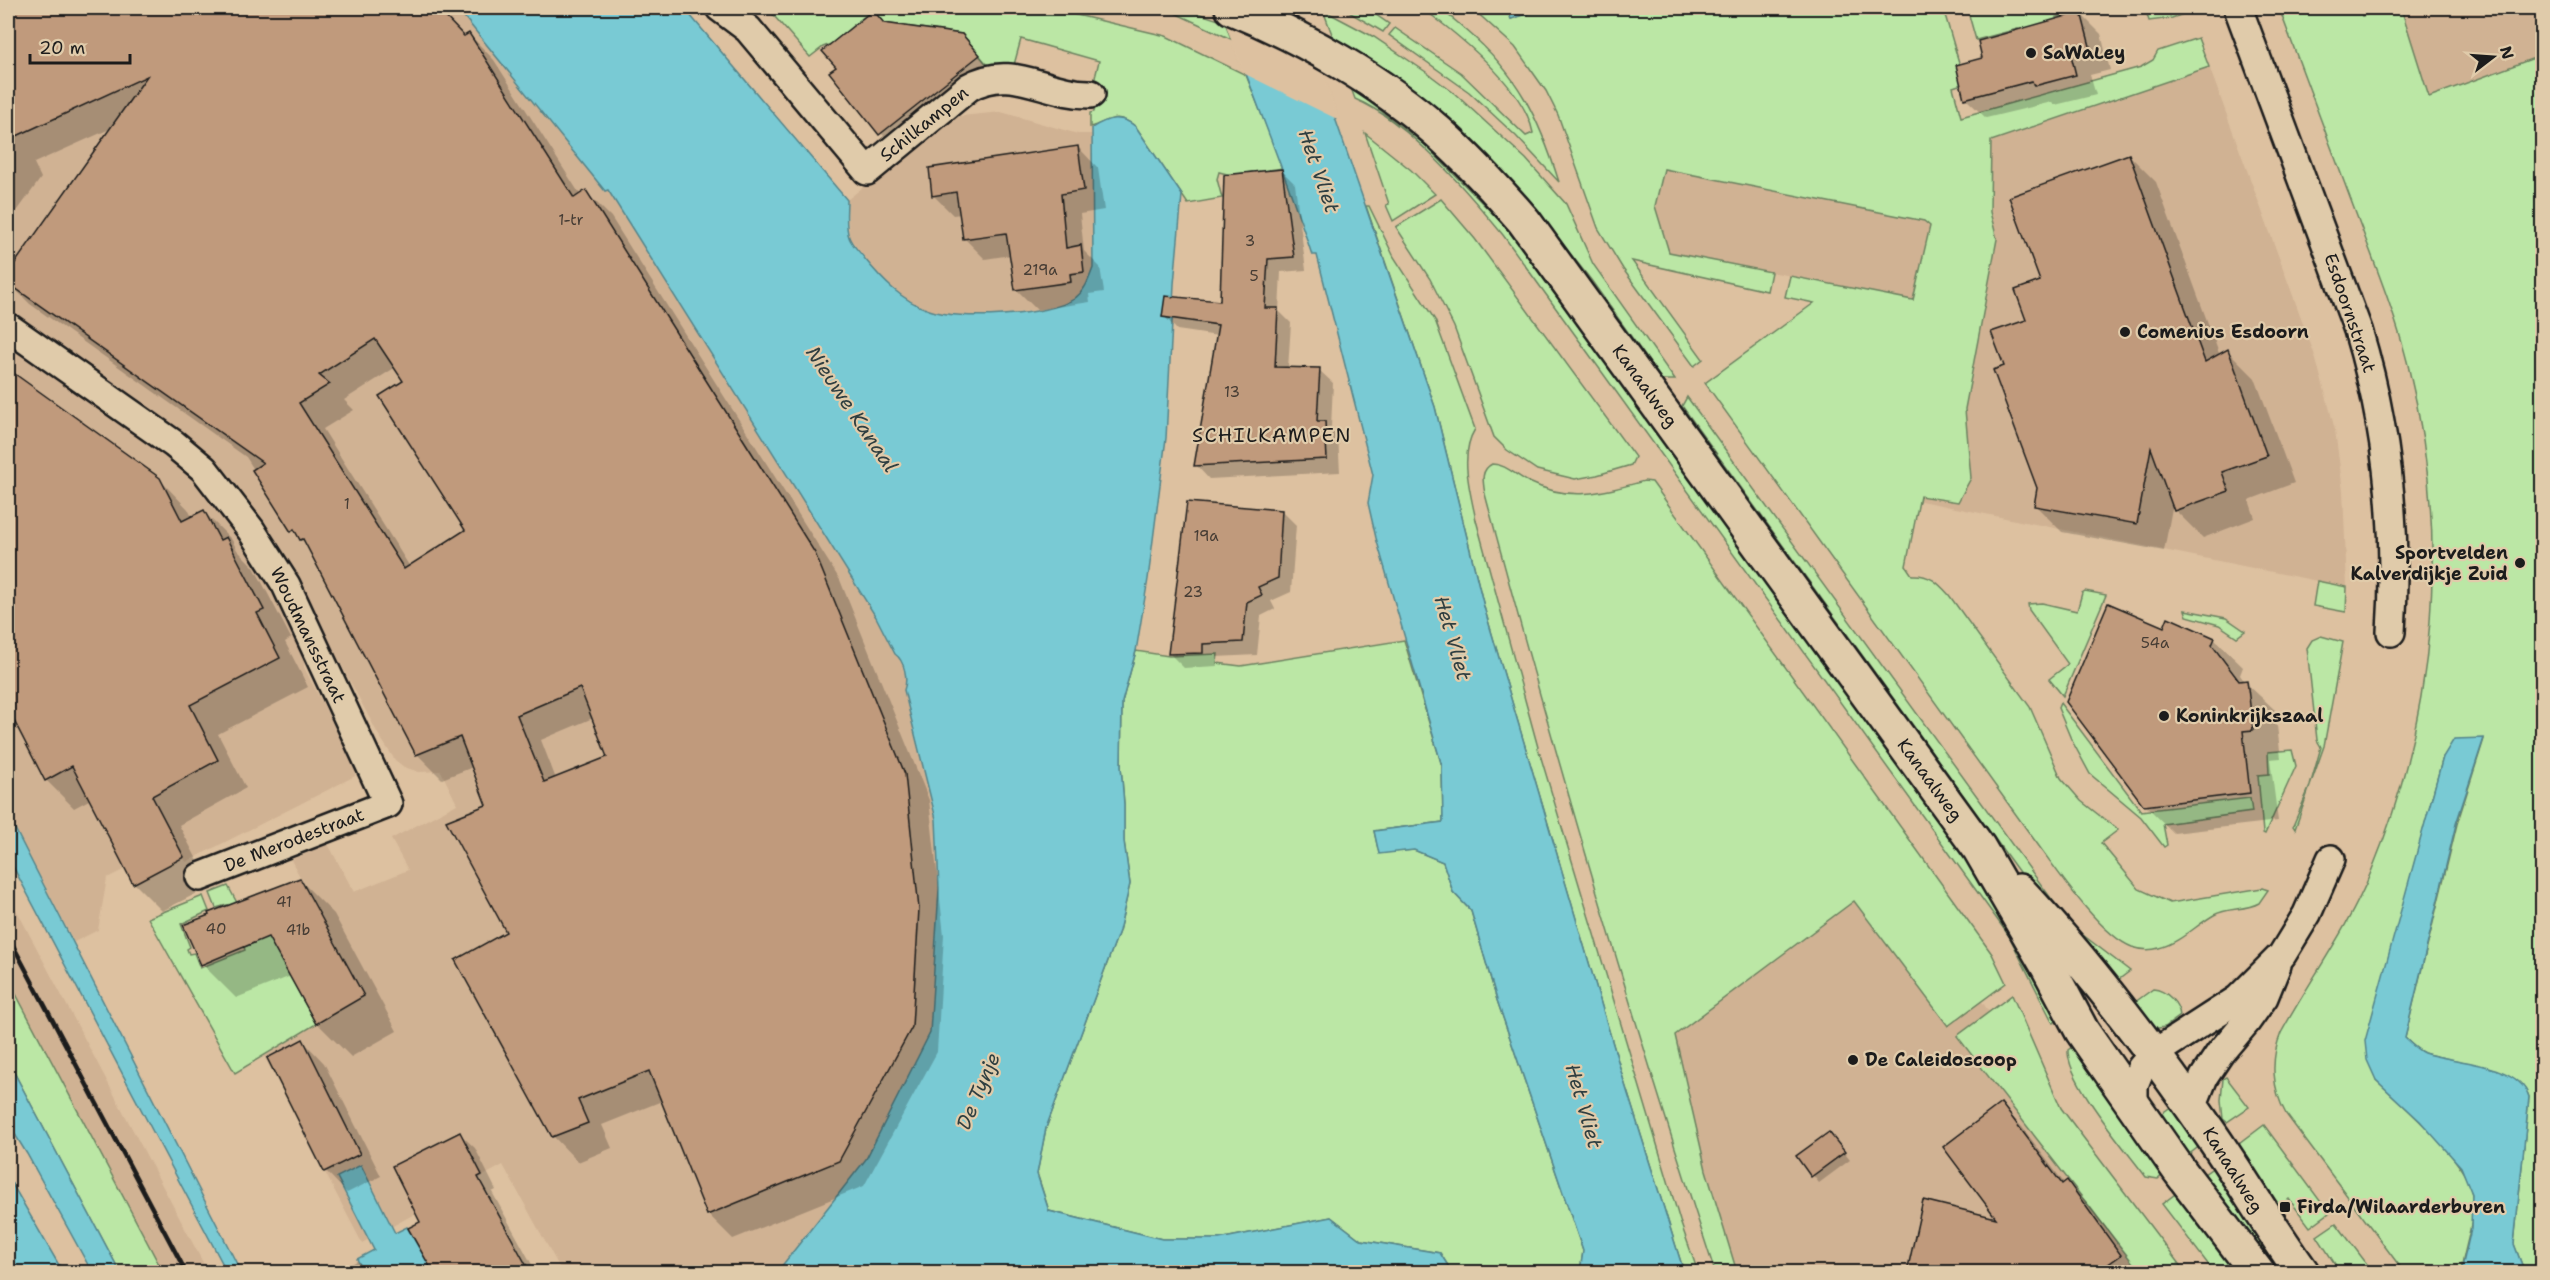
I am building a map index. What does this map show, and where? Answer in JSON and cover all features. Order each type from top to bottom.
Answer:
[{"type":"main road","name":"Kanaalweg","points":[[1232,8],[1287,33],[1342,64],[1398,100],[1437,131],[1486,178],[1524,221],[1979,848],[2082,1031],[2134,1107],[2257,1272]]},
{"type":"main road","name":"Kanaalweg","points":[[1979,848],[2037,909],[2153,1054],[2192,1107],[2265,1222],[2302,1272]]},
{"type":"street","name":"Schilkampen","points":[[720,8],[748,29],[867,171],[969,87],[988,77],[1005,76],[1077,94],[1091,94]]},
{"type":"street","name":"Esdoornstraat","points":[[2238,8],[2358,330],[2380,412],[2391,496],[2395,580],[2391,632]]},
{"type":"street","name":"Woudmansstraat","points":[[8,327],[174,444],[204,469],[251,530],[286,585],[388,804]]},
{"type":"street","name":"De Merodestraat","points":[[200,877],[388,804]]},
{"type":"street","points":[[2134,1107],[2134,1085],[2141,1068],[2153,1054],[2238,999],[2282,955],[2307,914],[2331,859]]},
{"type":"street","points":[[2192,1107],[2204,1077],[2264,997],[2282,955]]},
{"type":"shaded area","points":[[8,8],[457,8],[608,190],[876,617],[895,654],[900,658],[907,682],[904,690],[936,819],[939,889],[930,1033],[866,1159],[777,1272],[562,1272],[503,1165],[362,1243],[264,1056],[364,996],[291,860],[328,844],[354,892],[408,870],[391,839],[457,804],[441,771],[419,772],[404,767],[395,760],[378,734],[284,557],[203,451],[8,312]]},
{"type":"shaded area","points":[[2395,8],[2542,8],[2542,66],[2424,102]]},
{"type":"shaded area","name":"Comenius Esdoorn","points":[[2203,50],[2314,353],[2327,399],[2335,430],[2343,491],[2347,587],[1916,500],[1979,116]]},
{"type":"shaded area","points":[[1001,112],[1078,134],[1092,134],[1093,268],[1085,288],[1073,300],[1056,307],[991,317],[966,317],[929,311],[905,298],[884,282],[849,237],[847,200],[951,117]]},
{"type":"shaded area","points":[[1664,169],[1925,221],[1930,227],[1913,300],[1669,252],[1655,206]]},
{"type":"shaded area","points":[[8,342],[174,460],[194,477],[243,538],[304,645],[304,667],[353,763],[355,773],[355,776],[186,862],[184,858],[134,884],[125,869],[107,878],[98,930],[74,942],[8,815]]},
{"type":"shaded area","name":"De Caleidoscoop","points":[[1892,869],[1989,1012],[2185,1272],[1737,1272],[1706,1170],[1675,1035]]},
{"type":"shaded area","points":[[8,894],[208,1272],[163,1272],[8,979]]},
{"type":"green space","points":[[767,8],[1047,8],[1166,36],[1246,75],[1283,168],[1231,175],[1219,172],[1217,179],[1222,198],[1188,204],[1136,127],[1117,118],[1090,127],[1090,113],[1094,112],[1100,88],[1093,86],[1099,61],[1021,39],[1014,65],[988,66],[962,34],[890,24],[886,26],[872,10],[831,44],[810,57]]},
{"type":"green space","points":[[1156,8],[1182,8],[1225,22],[1231,39],[1175,13]]},
{"type":"green space","points":[[1342,8],[1366,8],[1389,24],[1383,32]]},
{"type":"green space","points":[[1422,8],[1435,9],[1450,17],[1500,63],[1534,117],[1559,182],[1516,136],[1469,92],[1389,35],[1395,28],[1461,73],[1526,136],[1533,133],[1517,98],[1504,81],[1488,63]]},
{"type":"green space","points":[[1472,8],[1507,8],[1511,19],[1546,8],[1943,8],[1965,83],[1953,87],[1961,117],[2141,67],[2153,60],[2158,51],[2198,38],[2209,67],[1991,141],[1990,212],[1997,239],[1965,409],[1971,478],[1958,502],[1920,496],[1906,566],[1912,575],[1929,578],[1949,595],[2030,707],[2061,778],[2081,801],[2118,830],[2101,843],[2139,889],[2170,903],[2262,888],[2268,890],[2259,903],[2219,913],[2167,946],[2152,950],[2132,947],[2105,928],[2076,897],[2050,862],[1705,383],[1814,303],[1785,297],[1790,276],[1913,300],[1930,226],[1924,221],[1664,169],[1655,206],[1669,252],[1771,272],[1767,291],[1632,261],[1703,359],[1694,366],[1623,269],[1598,228],[1558,115],[1546,91],[1515,47]]},
{"type":"green space","points":[[1967,8],[2094,8],[2095,10],[2056,17],[2057,22],[2019,32],[2018,29],[1976,40]]},
{"type":"green space","points":[[2145,8],[2188,8],[2189,12],[2172,18],[2149,21]]},
{"type":"green space","points":[[2279,8],[2359,8],[2362,16],[2388,8],[2401,8],[2429,97],[2542,55],[2542,1272],[2528,1272],[2522,1265],[2514,1244],[2529,1097],[2523,1086],[2512,1077],[2499,1071],[2424,1053],[2405,1038],[2457,824],[2484,739],[2443,757],[2405,898],[2376,1080],[2432,1133],[2468,1181],[2473,1205],[2461,1272],[2404,1272],[2286,1114],[2275,1085],[2275,1054],[2281,1033],[2362,893],[2393,811],[2411,748],[2423,685],[2430,621],[2432,557],[2429,492],[2421,428],[2403,346],[2384,288]]},
{"type":"green space","points":[[1323,10],[1374,37],[1426,72],[1454,93],[1526,159],[1566,204],[1593,264],[1675,380],[1662,380],[1591,280],[1525,196],[1448,118],[1410,88],[1333,37]]},
{"type":"green space","points":[[1351,88],[1424,144],[1506,227],[1981,879],[2065,1017],[2053,1023],[2009,936],[1503,235],[1454,178],[1416,140],[1396,124],[1355,99]]},
{"type":"green space","points":[[1365,133],[1411,170],[1435,194],[1393,221],[1386,205],[1389,204]]},
{"type":"green space","points":[[1441,199],[1475,239],[1635,457],[1631,465],[1575,479],[1537,470],[1507,450],[1494,437],[1454,327],[1430,279],[1396,227]]},
{"type":"green space","points":[[1366,206],[1369,206],[1394,257],[1435,320],[1475,429],[1468,450],[1467,473],[1476,520],[1539,751],[1680,1221],[1698,1272],[1684,1272],[1623,1078],[1484,607],[1435,407]]},
{"type":"green space","points":[[1687,397],[2053,901],[2079,932],[2130,971],[2114,983],[2029,886],[1682,406]]},
{"type":"green space","points":[[1492,464],[1502,466],[1524,480],[1544,488],[1572,494],[1600,492],[1644,481],[1652,482],[1992,954],[2006,983],[1948,1026],[1854,901],[1675,1035],[1706,1170],[1737,1272],[1715,1272],[1624,982],[1566,787],[1485,494],[1484,473]]},
{"type":"green space","points":[[2317,581],[2347,587],[2346,612],[2313,606]]},
{"type":"green space","points":[[2085,591],[2106,595],[2063,696],[2049,679],[2068,664],[2029,610],[2028,604],[2042,603],[2077,611],[2082,593]]},
{"type":"green space","points":[[2185,610],[2226,618],[2245,631],[2237,637],[2219,625],[2187,616]]},
{"type":"green space","points":[[2321,636],[2343,642],[2324,746],[2295,829],[2293,826],[2310,786],[2321,747],[2317,740],[2307,648],[2312,640]]},
{"type":"green space","points":[[1404,640],[1442,766],[1443,822],[1374,831],[1379,853],[1414,850],[1443,862],[1453,892],[1471,911],[1497,1000],[1583,1251],[1580,1272],[1452,1272],[1440,1253],[1361,1240],[1331,1217],[1219,1239],[1162,1239],[1049,1211],[1037,1173],[1046,1128],[1119,931],[1130,884],[1124,841],[1121,766],[1122,702],[1136,651],[1169,656],[1218,654],[1217,663],[1241,666]]},
{"type":"green space","points":[[2060,703],[2141,811],[2250,798],[2252,812],[2163,824],[2167,845],[2164,847],[2141,817],[2090,774],[2071,739],[2058,708]]},
{"type":"green space","points":[[2292,750],[2296,766],[2265,834],[2263,833],[2258,775],[2269,774],[2268,752]]},
{"type":"green space","points":[[228,886],[249,925],[260,921],[316,1024],[235,1073],[148,918],[203,896],[209,911],[181,924],[190,947],[187,949],[189,954],[194,953],[200,968],[245,950],[244,947],[254,943],[247,924],[236,928],[227,905],[216,908],[210,893]]},
{"type":"green space","points":[[8,979],[163,1272],[120,1272],[8,1061]]},
{"type":"green space","points":[[2153,989],[2171,998],[2180,1016],[2165,1027],[2152,1029],[2131,1005]]},
{"type":"green space","points":[[2012,995],[2061,1108],[2185,1272],[2140,1272],[1957,1036]]},
{"type":"green space","points":[[2079,1042],[2168,1171],[2158,1179],[2146,1177],[2087,1097],[2070,1063],[2068,1050]]},
{"type":"green space","points":[[2226,1077],[2249,1107],[2227,1122],[2223,1119],[2221,1100],[2223,1079]]},
{"type":"green space","points":[[2175,1104],[2201,1145],[2184,1158],[2158,1116]]},
{"type":"green space","points":[[2264,1125],[2329,1213],[2310,1227],[2289,1199],[2279,1207],[2245,1167],[2235,1147]]},
{"type":"green space","points":[[2217,1165],[2292,1272],[2267,1272],[2197,1179]]},
{"type":"green space","points":[[2182,1189],[2245,1272],[2214,1272],[2162,1204]]},
{"type":"green space","points":[[2336,1223],[2373,1272],[2340,1272],[2317,1236]]},
{"type":"water","points":[[457,8],[684,8],[847,200],[849,237],[872,267],[893,289],[910,301],[929,310],[943,313],[981,316],[1025,313],[1062,305],[1078,296],[1086,285],[1093,268],[1092,128],[1114,119],[1125,120],[1136,127],[1182,195],[1174,284],[1166,438],[1148,579],[1136,651],[1122,702],[1121,766],[1124,841],[1130,884],[1119,931],[1046,1128],[1037,1174],[1049,1211],[1162,1239],[1219,1239],[1331,1217],[1361,1240],[1440,1253],[1452,1272],[777,1272],[866,1159],[930,1033],[939,889],[936,819],[904,690],[905,671],[876,617],[608,190],[605,191]]},
{"type":"water","name":"Het Vliet","points":[[1222,8],[1297,8],[1435,407],[1484,607],[1623,1078],[1684,1272],[1580,1272],[1583,1251],[1497,1000],[1471,911],[1453,892],[1443,862],[1414,850],[1379,854],[1374,831],[1443,822],[1442,766],[1376,538],[1368,503],[1373,475],[1317,255],[1312,255]]},
{"type":"water","points":[[1507,8],[1546,8],[1511,19]]},
{"type":"water","points":[[2484,738],[2456,824],[2405,1038],[2424,1053],[2499,1070],[2523,1085],[2529,1097],[2514,1244],[2522,1265],[2528,1272],[2461,1272],[2471,1229],[2472,1194],[2461,1167],[2420,1121],[2376,1080],[2367,1060],[2365,1041],[2443,757],[2454,739]]},
{"type":"water","points":[[8,815],[241,1272],[227,1272],[8,857]]},
{"type":"water","points":[[8,1061],[120,1272],[92,1272],[8,1123]]},
{"type":"water","points":[[361,1165],[395,1233],[407,1227],[433,1272],[364,1272],[357,1259],[374,1250],[337,1177]]},
{"type":"water","points":[[8,1177],[63,1272],[8,1272]]},
{"type":"pier","points":[[1220,8],[1300,8],[1339,120],[1243,73]]},
{"type":"building","points":[[8,8],[437,8],[464,36],[469,33],[574,198],[586,190],[815,553],[905,774],[919,909],[912,1027],[839,1161],[707,1215],[649,1071],[578,1100],[588,1123],[552,1137],[455,960],[506,932],[446,821],[486,805],[460,737],[416,755],[303,539],[300,540],[294,529],[291,532],[252,470],[263,463],[8,283],[8,273],[147,76],[8,140]],"holes":[[[375,339],[403,381],[379,396],[465,530],[404,569],[299,403],[330,384],[319,375]],[[580,688],[607,757],[544,782],[517,715]]]},
{"type":"building","points":[[873,10],[884,23],[962,34],[980,55],[879,135],[829,72],[836,67],[822,51]]},
{"type":"building","name":"SaWaLey","points":[[2081,12],[2091,50],[2071,55],[2076,75],[2034,86],[2032,81],[1964,99],[1956,65],[1982,58],[1978,41]]},
{"type":"building","points":[[1078,146],[1084,190],[1061,194],[1066,248],[1081,245],[1084,272],[1070,274],[1071,282],[1015,290],[1006,233],[963,239],[956,192],[932,196],[929,168]]},
{"type":"building","points":[[2129,154],[2205,362],[2228,349],[2267,456],[2222,472],[2229,491],[2174,511],[2151,448],[2137,524],[2034,506],[2037,488],[1993,370],[2004,366],[1991,332],[2026,320],[2015,290],[2040,281],[2009,197]]},
{"type":"building","points":[[1282,169],[1294,257],[1268,259],[1265,308],[1278,308],[1275,367],[1320,368],[1317,421],[1325,421],[1327,459],[1194,466],[1218,325],[1162,317],[1165,296],[1220,301],[1224,175]]},
{"type":"building","points":[[8,369],[160,478],[182,521],[204,510],[220,540],[226,537],[264,610],[257,613],[280,658],[190,705],[218,760],[152,796],[184,857],[133,884],[72,766],[45,781],[8,709]]},
{"type":"building","points":[[1187,502],[1282,510],[1278,578],[1258,587],[1262,595],[1247,602],[1243,642],[1203,644],[1203,653],[1168,654]]},
{"type":"building","name":"Koninkrijkszaal","points":[[2108,603],[2164,627],[2168,617],[2215,638],[2212,645],[2239,681],[2247,680],[2253,730],[2243,731],[2250,793],[2144,806],[2066,702]]},
{"type":"building","points":[[300,878],[364,996],[316,1024],[268,937],[201,965],[183,925],[209,915],[208,913]]},
{"type":"building","points":[[303,1039],[360,1154],[324,1172],[267,1058]]},
{"type":"building","points":[[2001,1103],[2062,1184],[2067,1180],[2121,1255],[2097,1272],[1907,1272],[1923,1200],[1996,1218],[1943,1147]]},
{"type":"building","points":[[460,1132],[482,1175],[478,1177],[530,1272],[433,1272],[408,1228],[420,1222],[392,1166]]},
{"type":"building","points":[[1829,1132],[1845,1152],[1811,1177],[1796,1156]]},
{"type":"railway","points":[[8,936],[186,1272]]},
{"type":"place","name":"SaWaLey","points":[[2031,53]]},
{"type":"place","name":"Comenius Esdoorn","points":[[2125,332]]},
{"type":"place","name":"Sportvelden Kalverdijkje Zuid","points":[[2520,563]]},
{"type":"place","name":"Koninkrijkszaal","points":[[2164,716]]},
{"type":"place","name":"De Caleidoscoop","points":[[1853,1060]]},
{"type":"place","name":"Firda/Wilaarderburen","points":[[2285,1207]]},
{"type":"district","name":"SCHILKAMPEN","points":[[1272,435]]},
{"type":"water label","name":"Nieuwe Kanaal","points":[[852,409]]},
{"type":"water label","name":"De Tynje","points":[[978,1091]]}]
